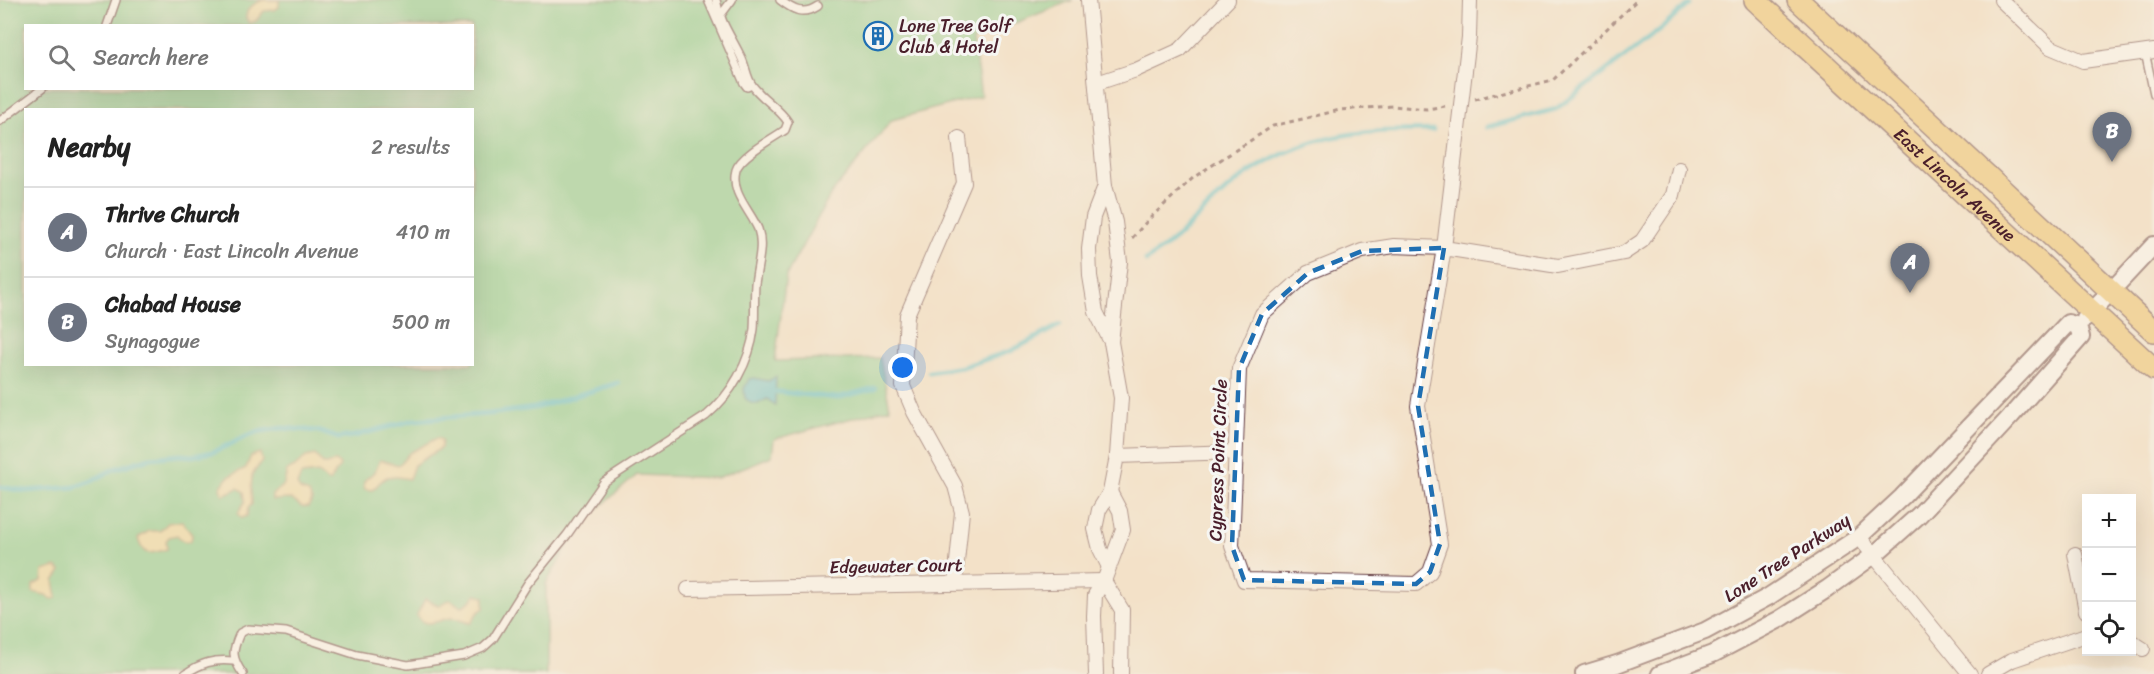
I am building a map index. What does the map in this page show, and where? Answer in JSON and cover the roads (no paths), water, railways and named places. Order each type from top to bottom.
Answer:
[{"type":"main road","name":"East Lincoln Avenue","points":[[1755,0],[2154,369]]},
{"type":"main road","name":"East Lincoln Avenue","points":[[1798,0],[2154,331]]},
{"type":"street","points":[[1088,0],[1105,186],[1115,222],[1120,262],[1111,342]]},
{"type":"street","points":[[1096,82],[1136,70],[1180,50],[1228,0]]},
{"type":"street","name":"Cypress Point Circle","points":[[1443,248],[1394,246],[1362,251],[1308,273],[1262,314],[1239,369],[1232,546],[1244,580],[1416,584],[1430,572],[1440,544],[1418,406],[1443,248],[1469,37],[1470,0]]},
{"type":"street","points":[[2001,0],[2050,46],[2083,61],[2149,51]]},
{"type":"street","points":[[955,582],[962,512],[955,486],[914,412],[903,386],[907,315],[964,183],[959,138]]},
{"type":"street","points":[[1443,248],[1558,266],[1624,253],[1642,241],[1673,195],[1679,169]]},
{"type":"street","points":[[1105,186],[1093,217],[1089,249],[1090,276],[1096,312],[1111,342],[1121,398],[1117,456],[1110,492],[1099,510],[1095,529],[1100,549],[1108,565]]},
{"type":"street","name":"Lone Tree Parkway","points":[[2078,326],[2154,245]]},
{"type":"street","name":"Lone Tree Parkway","points":[[1584,674],[1705,631],[1768,597],[1859,537],[1902,497],[2068,323],[2078,326]]},
{"type":"street","name":"Lone Tree Parkway","points":[[1660,674],[1715,653],[1780,619],[1874,555],[1919,515],[2012,415],[2081,337],[2078,326]]},
{"type":"street","points":[[1117,456],[1234,452]]},
{"type":"street","points":[[1096,674],[1095,596],[1104,581],[1108,565],[1117,549],[1123,530],[1120,511],[1110,492]]},
{"type":"street","points":[[1859,537],[1970,674]]},
{"type":"street","points":[[2075,554],[2084,602]]},
{"type":"street","points":[[1104,581],[1122,610],[1120,674]]},
{"type":"street","name":"Edgewater Court","points":[[688,589],[955,582],[1104,581]]},
{"type":"street","points":[[1988,674],[2012,660],[2082,637]]},
{"type":"lane","points":[[108,24],[116,0]]},
{"type":"lane","points":[[708,0],[744,83],[747,87],[752,85]]},
{"type":"lane","points":[[221,660],[227,657],[240,633],[248,629],[286,632],[357,655],[408,664],[464,656],[483,648],[493,639],[528,583],[567,535],[604,482],[706,416],[722,403],[751,346],[760,254],[758,229],[741,200],[736,183],[736,170],[742,160],[785,130],[788,122],[783,114],[752,85],[742,59],[728,36],[716,0]]},
{"type":"lane","points":[[720,16],[732,0]]},
{"type":"lane","points":[[780,0],[799,12],[810,12],[818,6]]},
{"type":"lane","points":[[2149,51],[2154,94]]},
{"type":"lane","points":[[0,121],[40,90]]},
{"type":"lane","points":[[234,646],[233,661],[243,674]]},
{"type":"lane","points":[[185,674],[200,663],[233,661]]},
{"type":"water","points":[[776,377],[775,405],[767,399],[758,404],[751,403],[745,398],[744,389],[749,379],[768,381]]},
{"type":"waterway","points":[[1487,127],[1556,109],[1661,29],[1689,4]]},
{"type":"waterway","points":[[1146,261],[1175,239],[1232,185],[1287,152],[1309,144],[1355,134],[1433,130]]},
{"type":"waterway","points":[[929,372],[962,367],[1011,351],[1060,325]]},
{"type":"waterway","points":[[0,487],[26,491],[75,487],[114,469],[150,458],[192,456],[213,452],[256,432],[282,428],[318,431],[338,438],[354,436],[414,420],[535,408],[618,383]]},
{"type":"waterway","points":[[770,391],[837,398],[875,388]]},
{"type":"place","name":"Lone Tree Golf Club & Hotel","points":[[878,36]]},
{"type":"place","name":"Chabad House","points":[[2112,162]]},
{"type":"place","name":"Thrive Church","points":[[1910,293]]}]
